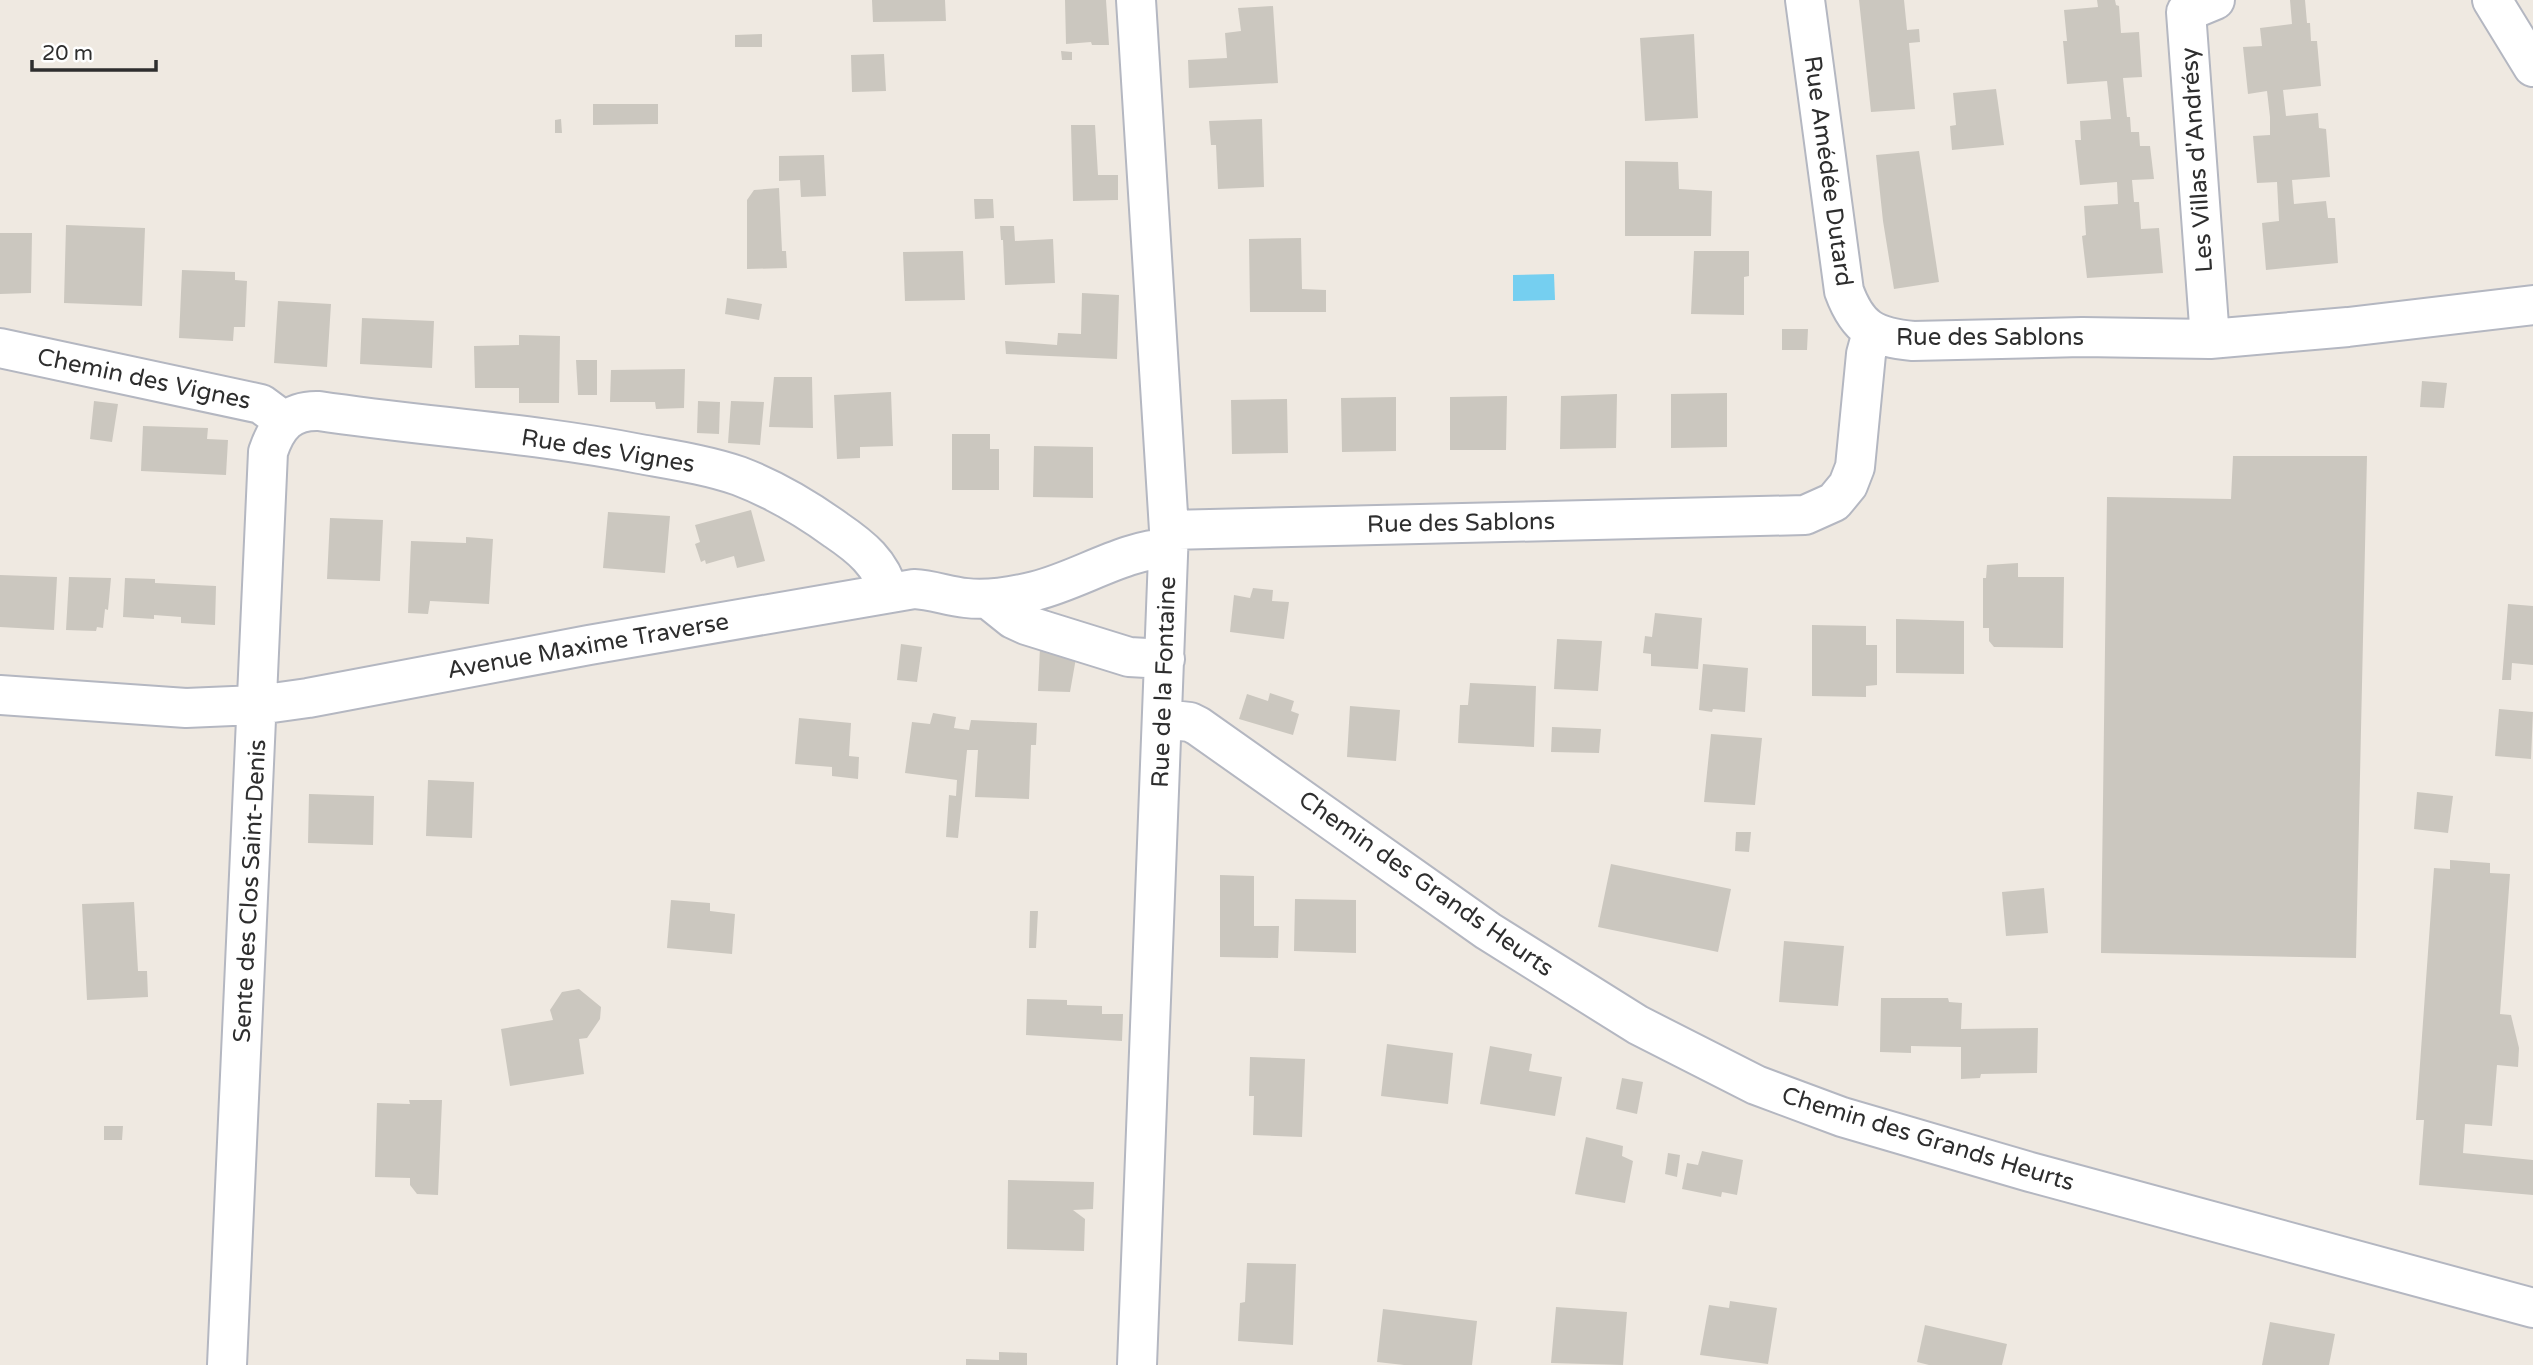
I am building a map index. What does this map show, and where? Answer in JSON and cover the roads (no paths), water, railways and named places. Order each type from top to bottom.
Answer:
[{"type":"street","name":"Rue de la Fontaine","points":[[1136,0],[1169,539],[1137,1365]]},
{"type":"street","name":"Rue Amédée Dutard","points":[[1805,0],[1844,291],[1850,309],[1872,332]]},
{"type":"street","name":"Les Villas d'Andrésy","points":[[2210,339],[2186,12],[2215,0]]},
{"type":"street","points":[[2492,0],[2533,67]]},
{"type":"street","name":"Rue des Sablons","points":[[1169,539],[1805,515],[1834,502],[1847,485],[1855,467],[1866,354],[1872,332],[1888,338],[1913,341],[2082,337],[2210,339],[2348,327],[2533,305]]},
{"type":"street","name":"Chemin des Vignes","points":[[0,348],[261,404],[284,421]]},
{"type":"street","name":"Rue des Vignes","points":[[284,421],[292,415],[306,411],[319,411],[590,444],[706,467],[740,477],[815,515],[857,545],[874,561],[884,576],[889,593]]},
{"type":"street","name":"Sente des Clos Saint-Denis","points":[[227,1365],[268,452],[272,439],[284,421]]},
{"type":"street","name":"Avenue Maxime Traverse","points":[[0,695],[186,708],[258,705],[914,589],[934,590],[964,598],[988,599],[1037,590],[1147,551],[1169,539]]},
{"type":"street","points":[[988,599],[1013,619],[1026,625],[1129,657],[1165,659]]},
{"type":"street","name":"Chemin des Grands Heurts","points":[[1163,719],[1190,722],[1198,726],[1488,931],[1638,1025],[1756,1085],[1842,1117],[2030,1172],[2533,1308]]},
{"type":"water","points":[[1554,274],[1555,300],[1513,301],[1513,275]]}]
